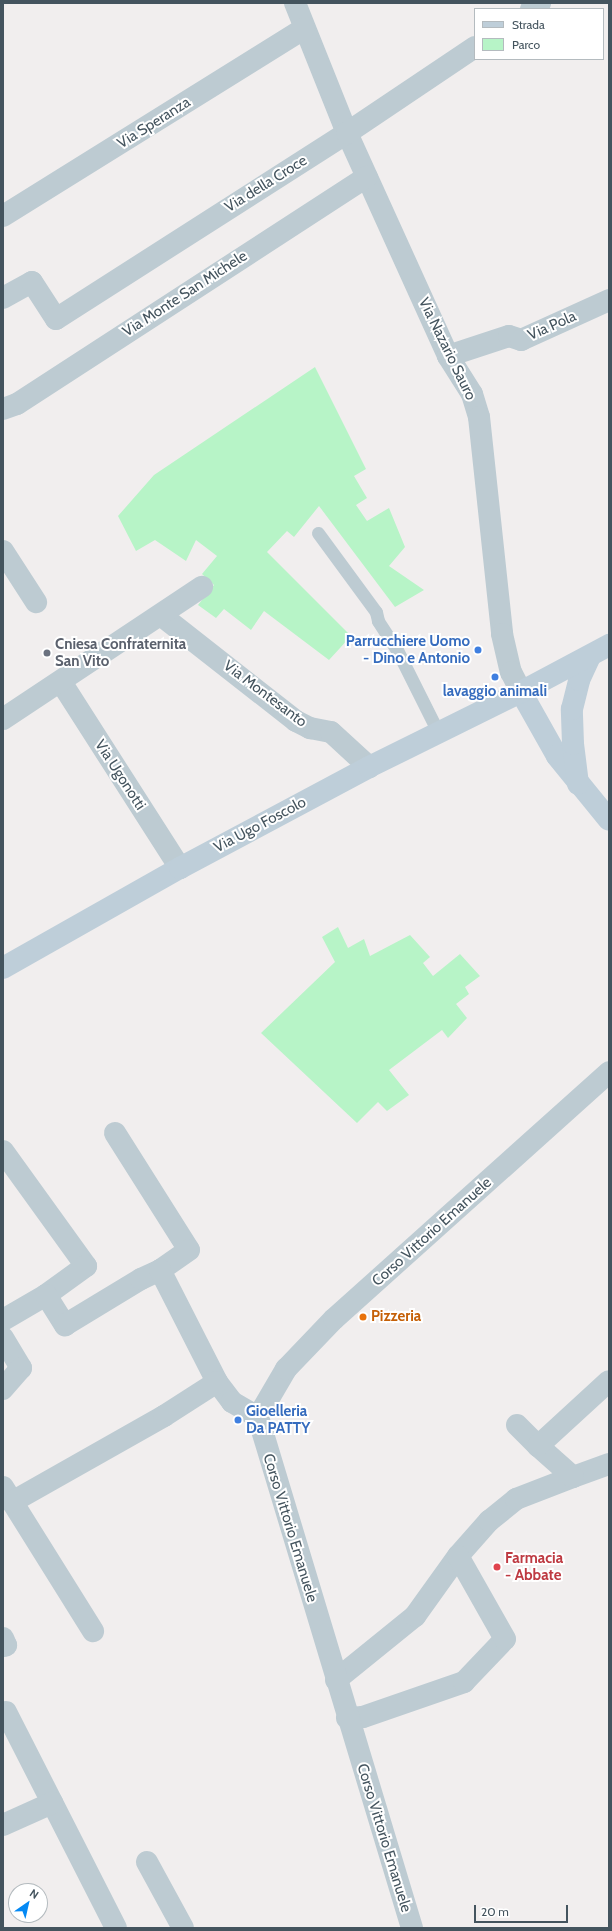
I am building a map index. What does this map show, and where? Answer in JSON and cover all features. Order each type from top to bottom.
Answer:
[{"type":"street","name":"Via Nazario Sauro","points":[[295,3],[304,29],[347,134],[448,356],[472,394],[479,417],[502,634],[511,672],[521,692]]},
{"type":"street","name":"Via Speranza","points":[[3,216],[304,29]]},
{"type":"street","name":"Via della Croce","points":[[3,298],[32,282],[56,319],[347,134],[474,48]]},
{"type":"street","name":"Via Monte San Michele","points":[[3,410],[17,404],[367,177]]},
{"type":"street","name":"Via Pola","points":[[448,356],[509,336],[521,340],[609,300]]},
{"type":"street","points":[[3,551],[10,579],[36,602]]},
{"type":"street","points":[[3,719],[162,616],[202,587]]},
{"type":"street","name":"Via Montesanto","points":[[162,616],[296,721],[310,728],[331,732],[369,766]]},
{"type":"street","name":"Via Ugo Foscolo","points":[[3,968],[180,868],[369,766],[521,692],[609,645]]},
{"type":"street","points":[[578,785],[573,744],[572,709],[579,680],[590,656]]},
{"type":"street","name":"Via Ugonotti","points":[[61,682],[180,868]]},
{"type":"street","points":[[521,692],[557,756],[578,785],[609,820]]},
{"type":"street","name":"Corso Vittorio Emanuele","points":[[412,1928],[347,1718],[258,1417],[286,1369],[334,1319],[609,1072]]},
{"type":"street","points":[[46,1295],[65,1325],[160,1270],[189,1250],[115,1134]]},
{"type":"street","points":[[3,1151],[86,1266],[46,1295],[3,1320]]},
{"type":"street","points":[[160,1270],[217,1382],[232,1402],[258,1417]]},
{"type":"street","points":[[3,1338],[21,1368],[3,1388]]},
{"type":"street","points":[[538,1446],[609,1381]]},
{"type":"street","points":[[93,1631],[7,1496],[164,1416],[217,1382]]},
{"type":"street","points":[[517,1425],[573,1477]]},
{"type":"street","points":[[336,1680],[415,1616],[458,1556],[489,1520],[516,1499],[609,1464]]},
{"type":"street","points":[[347,1718],[363,1717],[464,1682],[505,1639],[458,1556]]},
{"type":"street","points":[[3,1638],[6,1645],[3,1646]]},
{"type":"street","points":[[6,1712],[116,1928]]},
{"type":"street","points":[[3,1825],[52,1803]]},
{"type":"street","points":[[147,1862],[183,1928]]},
{"type":"lane","points":[[318,533],[376,612],[378,621],[397,650],[438,732]]},
{"type":"green space","points":[[315,367],[366,469],[354,476],[367,498],[356,505],[367,521],[389,508],[405,547],[389,566],[424,590],[395,607],[319,506],[294,537],[287,531],[267,552],[351,636],[329,660],[264,611],[251,630],[224,609],[216,618],[198,605],[214,585],[202,574],[217,556],[196,540],[186,561],[155,540],[136,551],[118,516],[154,475]]},
{"type":"green space","points":[[338,927],[348,948],[364,939],[370,956],[410,935],[430,957],[423,963],[433,976],[460,954],[480,976],[465,987],[469,994],[456,1004],[467,1018],[448,1038],[442,1030],[389,1070],[409,1095],[387,1111],[378,1102],[357,1123],[261,1033],[335,962],[322,937]]},
{"type":"place","name":"Parrucchiere Uomo - Dino e Antonio","points":[[478,650]]},
{"type":"place","name":"Cniesa Confraternita San Vito","points":[[47,653]]},
{"type":"place","name":"lavaggio animali","points":[[495,677]]},
{"type":"place","name":"Pizzeria","points":[[363,1317]]},
{"type":"place","name":"Gioelleria Da PATTY","points":[[238,1420]]},
{"type":"place","name":"Farmacia - Abbate","points":[[497,1567]]}]
